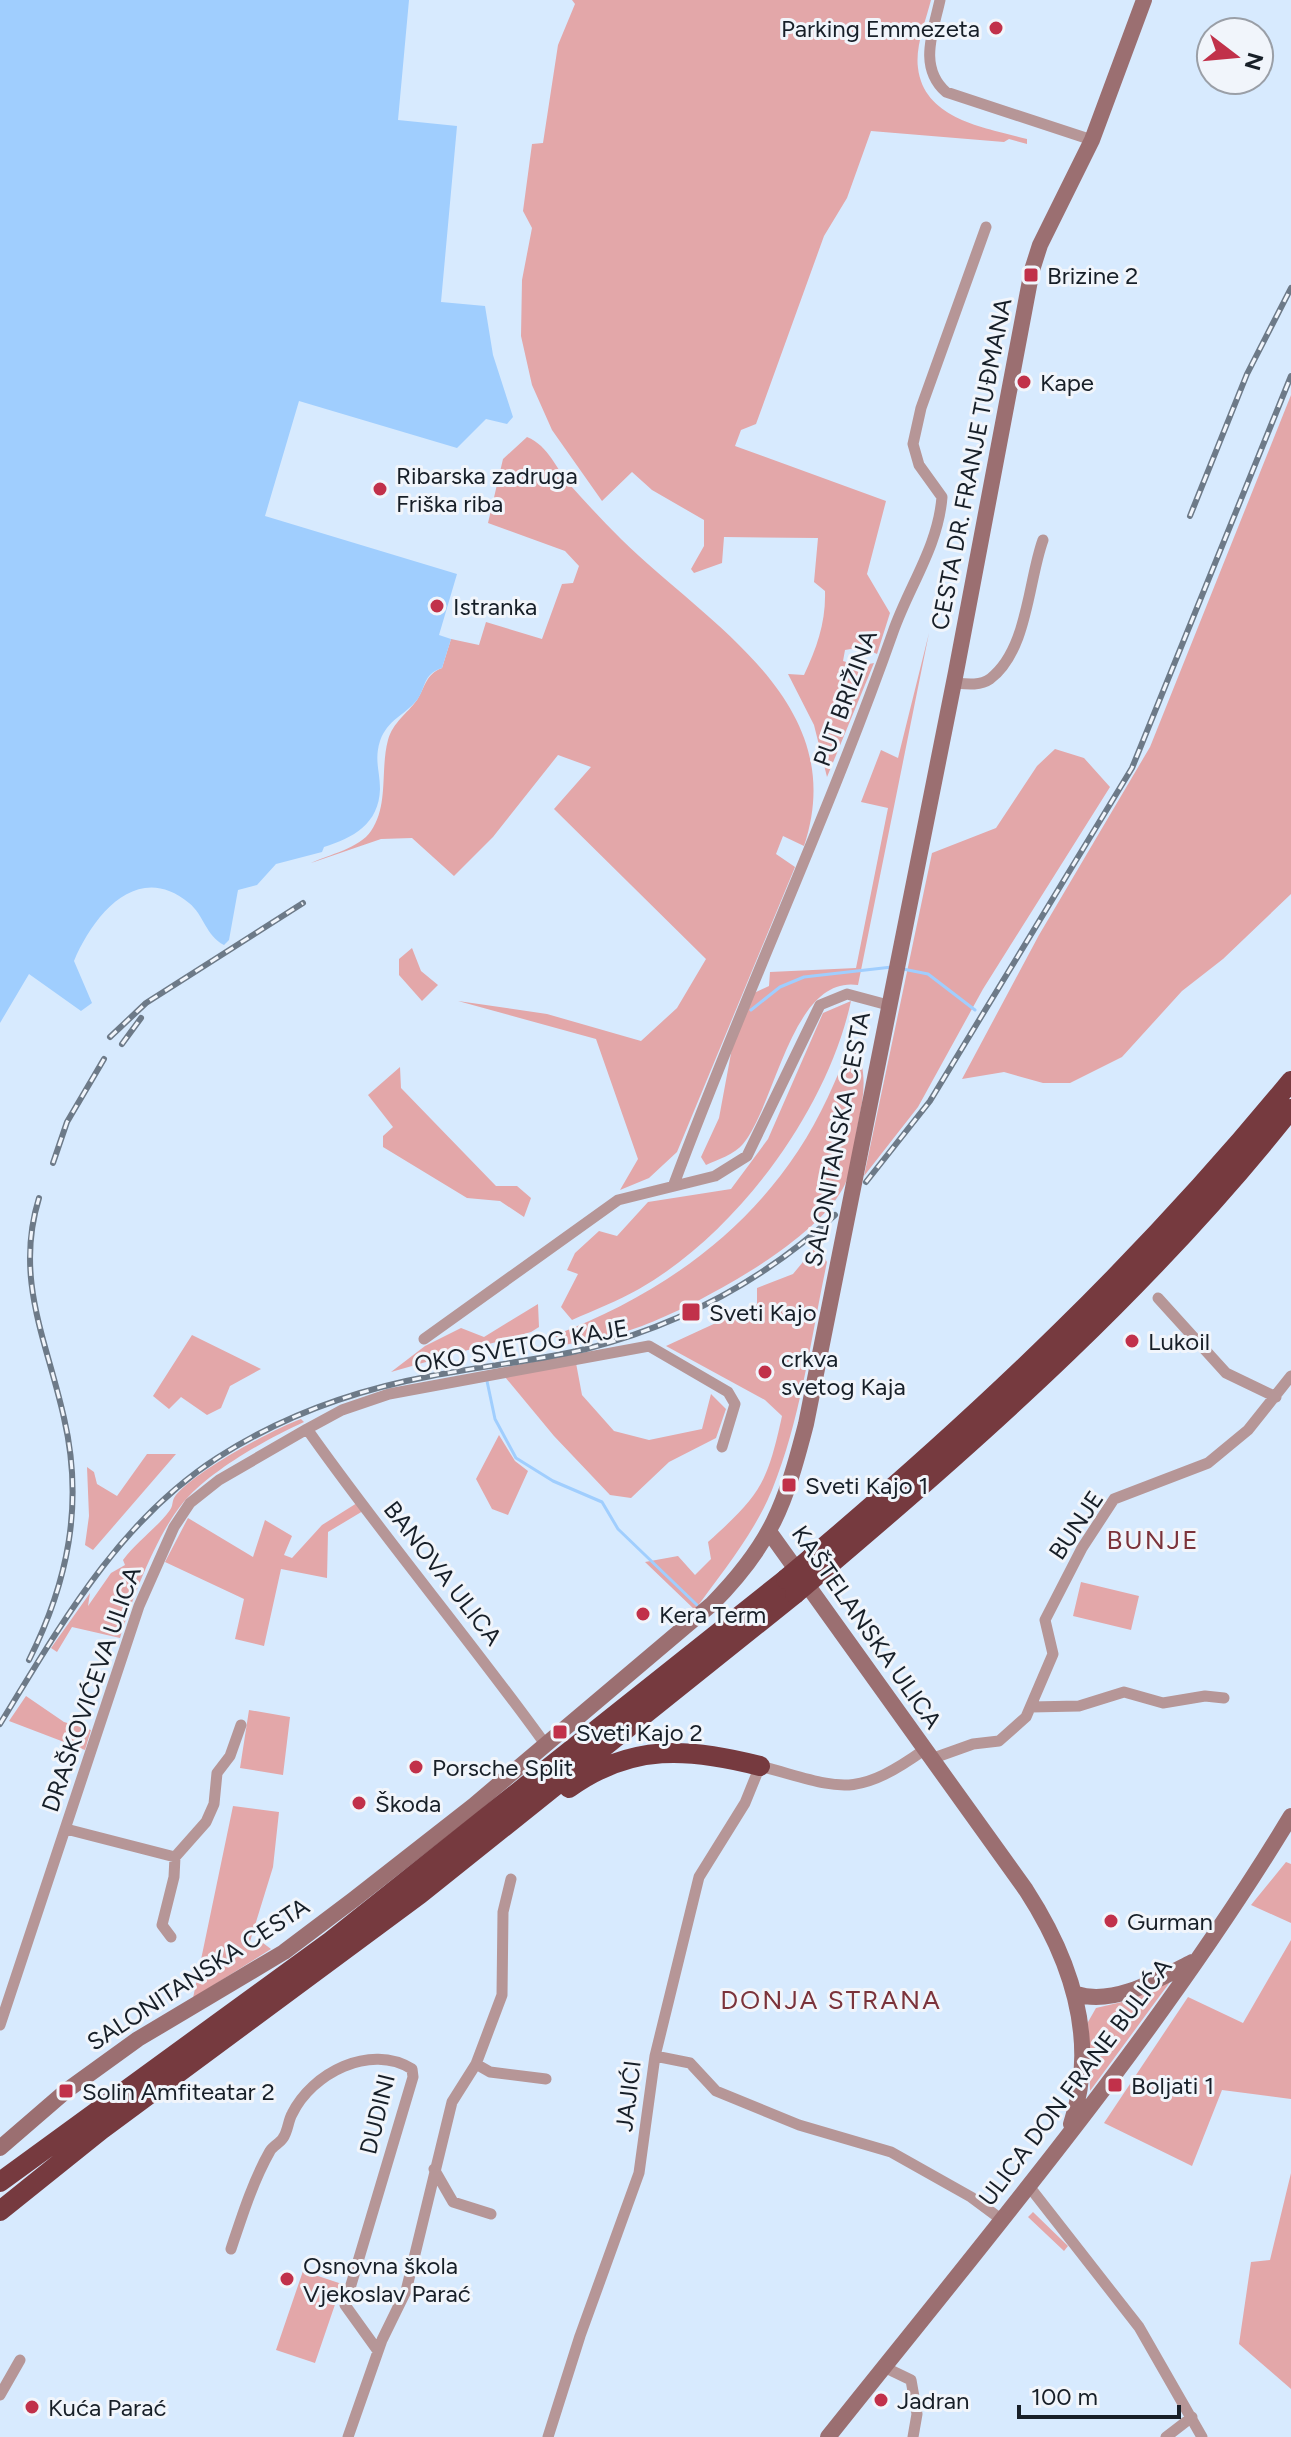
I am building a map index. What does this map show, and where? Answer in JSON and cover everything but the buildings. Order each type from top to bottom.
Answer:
[{"type":"highway","points":[[816,1565],[1061,1334],[1199,1189],[1291,1081]]},
{"type":"highway","points":[[0,2211],[101,2130],[340,1955],[520,1812],[790,1586],[949,1463],[1071,1348],[1202,1212],[1291,1109]]},
{"type":"highway","points":[[0,2182],[331,1941],[790,1586]]},
{"type":"highway","points":[[520,1812],[535,1812],[577,1782],[636,1756],[674,1751],[695,1752],[760,1766]]},
{"type":"main road","name":"CESTA DR. FRANJE TUĐMANA","points":[[899,955],[1032,270],[1040,245],[1092,140],[1144,0]]},
{"type":"main road","name":"SALONITANSKA CESTA","points":[[0,2148],[66,2091],[138,2039],[284,1952],[473,1806],[712,1604],[770,1533],[782,1507],[806,1424],[899,955]]},
{"type":"main road","name":"KAŠTELANSKA ULICA","points":[[770,1533],[788,1553],[1046,1921],[1076,1994],[1081,2025],[1082,2070],[1076,2105],[1064,2141]]},
{"type":"main road","name":"ULICA DON FRANE BULIĆA","points":[[828,2437],[1064,2141],[1197,1960],[1291,1816]]},
{"type":"main road","points":[[1076,1994],[1095,1998],[1127,1991],[1197,1960]]},
{"type":"street","points":[[940,0],[929,54],[929,71],[936,84],[946,92],[1092,140]]},
{"type":"street","name":"PUT BRIŽINA","points":[[674,1184],[750,987],[845,766],[901,609],[927,558],[941,516],[942,497],[919,465],[913,444],[921,408],[986,227]]},
{"type":"street","points":[[954,683],[974,684],[989,680],[1007,659],[1022,623],[1043,540]]},
{"type":"street","name":"SALONITANSKA CESTA","points":[[424,1339],[618,1200],[715,1176],[747,1156],[820,1005],[847,994],[888,1005]]},
{"type":"street","points":[[1158,1298],[1226,1373],[1276,1397]]},
{"type":"street","name":"OKO SVETOG KAJE","points":[[307,1429],[342,1410],[414,1387],[649,1346],[728,1392],[735,1404],[722,1447]]},
{"type":"street","name":"BUNJE","points":[[928,1754],[999,1741],[1016,1729],[1031,1707],[1053,1654],[1045,1620],[1082,1548],[1114,1499],[1208,1463],[1248,1430],[1291,1376]]},
{"type":"street","name":"BANOVA ULICA","points":[[307,1429],[402,1561],[489,1666],[545,1744]]},
{"type":"street","name":"DRAŠKOVIĆEVA ULICA","points":[[0,2025],[135,1617],[174,1527],[190,1503],[219,1480],[307,1429]]},
{"type":"street","points":[[1031,1707],[1079,1706],[1124,1692],[1163,1703],[1205,1696],[1224,1698]]},
{"type":"street","points":[[171,1937],[162,1925],[174,1877],[175,1857],[206,1822],[214,1804],[217,1773],[230,1756],[241,1725]]},
{"type":"street","name":"KAŠTELANSKA ULICA","points":[[760,1766],[824,1783],[858,1785],[891,1774],[928,1754]]},
{"type":"street","name":"JAJIĆI","points":[[548,2437],[580,2336],[639,2173],[655,2056],[699,1877],[745,1803],[760,1766]]},
{"type":"street","points":[[66,1829],[175,1857]]},
{"type":"street","points":[[348,2437],[378,2351],[406,2291],[452,2102],[476,2064],[502,1995],[503,1912],[511,1879]]},
{"type":"street","points":[[655,2056],[690,2063],[716,2091],[799,2125],[891,2152],[971,2197],[1002,2220]]},
{"type":"street","name":"DUDINI","points":[[231,2249],[246,2203],[271,2149],[283,2137],[292,2112],[320,2082],[354,2060],[373,2057],[412,2069],[413,2077],[345,2305],[378,2351]]},
{"type":"street","points":[[476,2064],[490,2072],[546,2079]]},
{"type":"street","points":[[434,2168],[453,2202],[491,2214]]},
{"type":"street","points":[[1028,2185],[1139,2327],[1202,2437]]},
{"type":"street","points":[[0,2395],[20,2360]]},
{"type":"street","points":[[884,2367],[911,2380],[917,2414],[913,2437]]},
{"type":"street","points":[[1166,2437],[1192,2417]]},
{"type":"shaded area","points":[[572,0],[931,0],[917,60],[923,86],[932,99],[960,119],[1027,139],[1027,144],[1009,139],[1004,142],[871,131],[847,198],[824,236],[756,424],[741,430],[735,446],[886,501],[867,574],[890,613],[877,654],[862,647],[845,650],[843,661],[859,666],[874,663],[827,777],[814,725],[788,674],[804,675],[822,624],[825,591],[814,582],[818,538],[724,537],[722,563],[694,573],[691,569],[704,546],[704,520],[652,490],[632,472],[602,501],[552,430],[532,385],[521,336],[522,280],[532,228],[523,211],[532,144],[543,143],[558,45],[575,4]]},
{"type":"shaded area","points":[[1291,395],[1291,894],[1223,959],[1182,991],[1122,1057],[1070,1083],[1043,1083],[1004,1072],[962,1079],[1039,935],[1150,747]]},
{"type":"shaded area","points":[[527,437],[547,452],[571,486],[621,539],[763,670],[790,708],[808,749],[813,795],[804,846],[783,836],[776,854],[795,867],[677,1152],[649,1178],[620,1190],[638,1159],[596,1039],[458,1001],[547,1014],[641,1041],[677,1008],[706,959],[554,809],[591,767],[558,755],[493,837],[454,876],[412,838],[381,839],[311,863],[352,846],[371,831],[380,810],[390,734],[417,700],[429,678],[442,668],[451,639],[479,645],[486,622],[542,639],[562,584],[573,583],[579,566],[565,551],[488,523],[503,459]]},
{"type":"shaded area","points":[[929,633],[858,985],[835,987],[817,1000],[801,1020],[755,1125],[743,1144],[731,1154],[706,1165],[701,1157],[719,1118],[732,1048],[754,993],[769,986],[770,972],[856,968],[888,808],[861,802],[881,750],[898,758]]},
{"type":"shaded area","points":[[1055,749],[1084,758],[1110,787],[983,989],[918,1107],[864,1176],[932,853],[996,828],[1037,766]]},
{"type":"shaded area","points":[[412,948],[421,971],[438,985],[422,1001],[399,975],[399,959]]},
{"type":"shaded area","points":[[851,1001],[822,1085],[773,1165],[743,1202],[710,1236],[675,1265],[639,1289],[572,1320],[561,1307],[578,1274],[567,1270],[575,1253],[599,1231],[617,1236],[648,1202],[731,1189],[768,1139],[823,1013]]},
{"type":"shaded area","points":[[852,1042],[863,1072],[862,1103],[849,1175],[827,1210],[781,1251],[694,1303],[632,1330],[559,1346],[555,1335],[660,1284],[692,1262],[749,1212],[775,1183],[806,1138],[828,1098]]},
{"type":"shaded area","points":[[400,1067],[401,1088],[496,1186],[517,1186],[531,1198],[524,1217],[500,1201],[467,1198],[383,1147],[383,1136],[393,1127],[368,1095]]},
{"type":"shaded area","points":[[817,1245],[827,1262],[798,1406],[782,1463],[756,1522],[695,1610],[645,1562],[678,1556],[695,1575],[711,1559],[708,1542],[750,1500],[766,1474],[782,1416],[765,1400],[666,1346],[757,1304],[757,1288],[793,1274]]},
{"type":"shaded area","points":[[538,1304],[539,1327],[531,1332],[391,1372],[425,1346],[461,1328],[484,1337]]},
{"type":"shaded area","points":[[192,1335],[261,1369],[230,1386],[221,1408],[207,1415],[181,1397],[169,1409],[153,1396]]},
{"type":"shaded area","points":[[576,1363],[582,1395],[614,1431],[649,1440],[702,1429],[711,1394],[726,1409],[716,1438],[669,1462],[631,1498],[610,1495],[554,1436],[505,1377]]},
{"type":"shaded area","points":[[301,1419],[304,1422],[222,1468],[182,1504],[154,1550],[120,1638],[72,1627],[57,1652],[51,1648],[90,1593],[88,1606],[111,1573],[125,1565],[123,1560],[165,1517],[182,1488],[233,1453]]},
{"type":"shaded area","points":[[499,1435],[515,1461],[528,1471],[508,1515],[492,1509],[476,1479]]},
{"type":"shaded area","points":[[147,1454],[176,1454],[93,1550],[85,1545],[89,1516],[87,1467],[94,1472],[97,1484],[117,1496]]},
{"type":"shaded area","points":[[357,1503],[363,1511],[328,1532],[327,1578],[281,1569],[264,1646],[235,1639],[244,1599],[165,1562],[188,1518],[253,1557],[265,1520],[292,1536],[284,1555],[292,1558],[322,1525]]},
{"type":"shaded area","points":[[1081,1582],[1139,1596],[1131,1630],[1073,1616]]},
{"type":"shaded area","points":[[26,1696],[64,1722],[91,1730],[85,1750],[9,1721]]},
{"type":"shaded area","points":[[249,1710],[290,1717],[283,1775],[240,1768]]},
{"type":"shaded area","points":[[233,1806],[279,1812],[273,1867],[248,1948],[259,1940],[271,1949],[193,1998]]},
{"type":"shaded area","points":[[1286,1862],[1291,1864],[1291,1923],[1251,1905]]},
{"type":"shaded area","points":[[1291,1940],[1291,2099],[1222,2090],[1192,2166],[1104,2123],[1188,1997],[1243,2023]]},
{"type":"shaded area","points":[[1170,1982],[1090,2091],[1088,2022],[1096,2008],[1126,2001]]},
{"type":"shaded area","points":[[1291,2173],[1291,2389],[1239,2344],[1251,2262],[1270,2260]]},
{"type":"shaded area","points":[[1033,2212],[1068,2246],[1064,2251],[1028,2217]]},
{"type":"shaded area","points":[[303,2271],[342,2284],[315,2363],[276,2350]]},
{"type":"water","points":[[0,0],[409,0],[398,120],[457,126],[441,302],[485,306],[493,355],[513,417],[507,424],[486,419],[457,448],[299,401],[265,516],[457,574],[439,635],[451,639],[442,668],[428,678],[417,700],[392,723],[380,741],[377,760],[380,789],[375,812],[354,834],[324,847],[322,852],[276,864],[257,885],[238,890],[229,940],[224,945],[213,936],[189,903],[170,891],[152,888],[135,891],[119,899],[93,927],[74,961],[92,1003],[81,1011],[29,974],[0,1023]]},
{"type":"waterway","points":[[751,1010],[780,987],[804,977],[892,967]]},
{"type":"waterway","points":[[903,969],[928,974],[975,1010]]},
{"type":"waterway","points":[[487,1381],[495,1419],[516,1458],[553,1481],[602,1502],[618,1529],[697,1605]]},
{"type":"railway","points":[[1190,516],[1247,374],[1291,288]]},
{"type":"railway","points":[[866,1182],[930,1101],[1132,768],[1291,376]]},
{"type":"railway","points":[[110,1037],[146,1003],[303,903]]},
{"type":"railway","points":[[122,1044],[141,1018]]},
{"type":"railway","points":[[53,1163],[67,1122],[104,1059]]},
{"type":"railway","points":[[29,1660],[54,1601],[69,1542],[72,1512],[70,1450],[31,1283],[32,1228],[39,1198]]},
{"type":"railway","points":[[0,1724],[69,1614],[121,1544],[182,1484],[217,1458],[267,1429],[347,1397],[431,1376],[586,1349],[655,1327],[750,1280],[835,1215]]},
{"type":"place","name":"Parking Emmezeta","points":[[996,28]]},
{"type":"place","name":"Brizine 2","points":[[1031,275]]},
{"type":"place","name":"Kape","points":[[1024,382]]},
{"type":"place","name":"Ribarska zadruga Friška riba","points":[[380,489]]},
{"type":"place","name":"Istranka","points":[[437,606]]},
{"type":"place","name":"Sveti Kajo","points":[[691,1312]]},
{"type":"place","name":"Lukoil","points":[[1132,1341]]},
{"type":"place","name":"crkva svetog Kaja","points":[[765,1372]]},
{"type":"place","name":"Sveti Kajo 1","points":[[789,1485]]},
{"type":"place","name":"Kera Term","points":[[643,1614]]},
{"type":"place","name":"Sveti Kajo 2","points":[[560,1732]]},
{"type":"place","name":"Porsche Split","points":[[416,1767]]},
{"type":"place","name":"Škoda","points":[[359,1803]]},
{"type":"place","name":"Gurman","points":[[1111,1921]]},
{"type":"place","name":"Boljati 1","points":[[1115,2085]]},
{"type":"place","name":"Solin Amfiteatar 2","points":[[66,2091]]},
{"type":"place","name":"Osnovna škola Vjekoslav Parać","points":[[287,2279]]},
{"type":"place","name":"Jadran","points":[[881,2400]]},
{"type":"place","name":"Kuća Parać","points":[[32,2407]]},
{"type":"district","name":"BUNJE","points":[[1153,1540]]},
{"type":"district","name":"DONJA STRANA","points":[[831,2000]]}]
